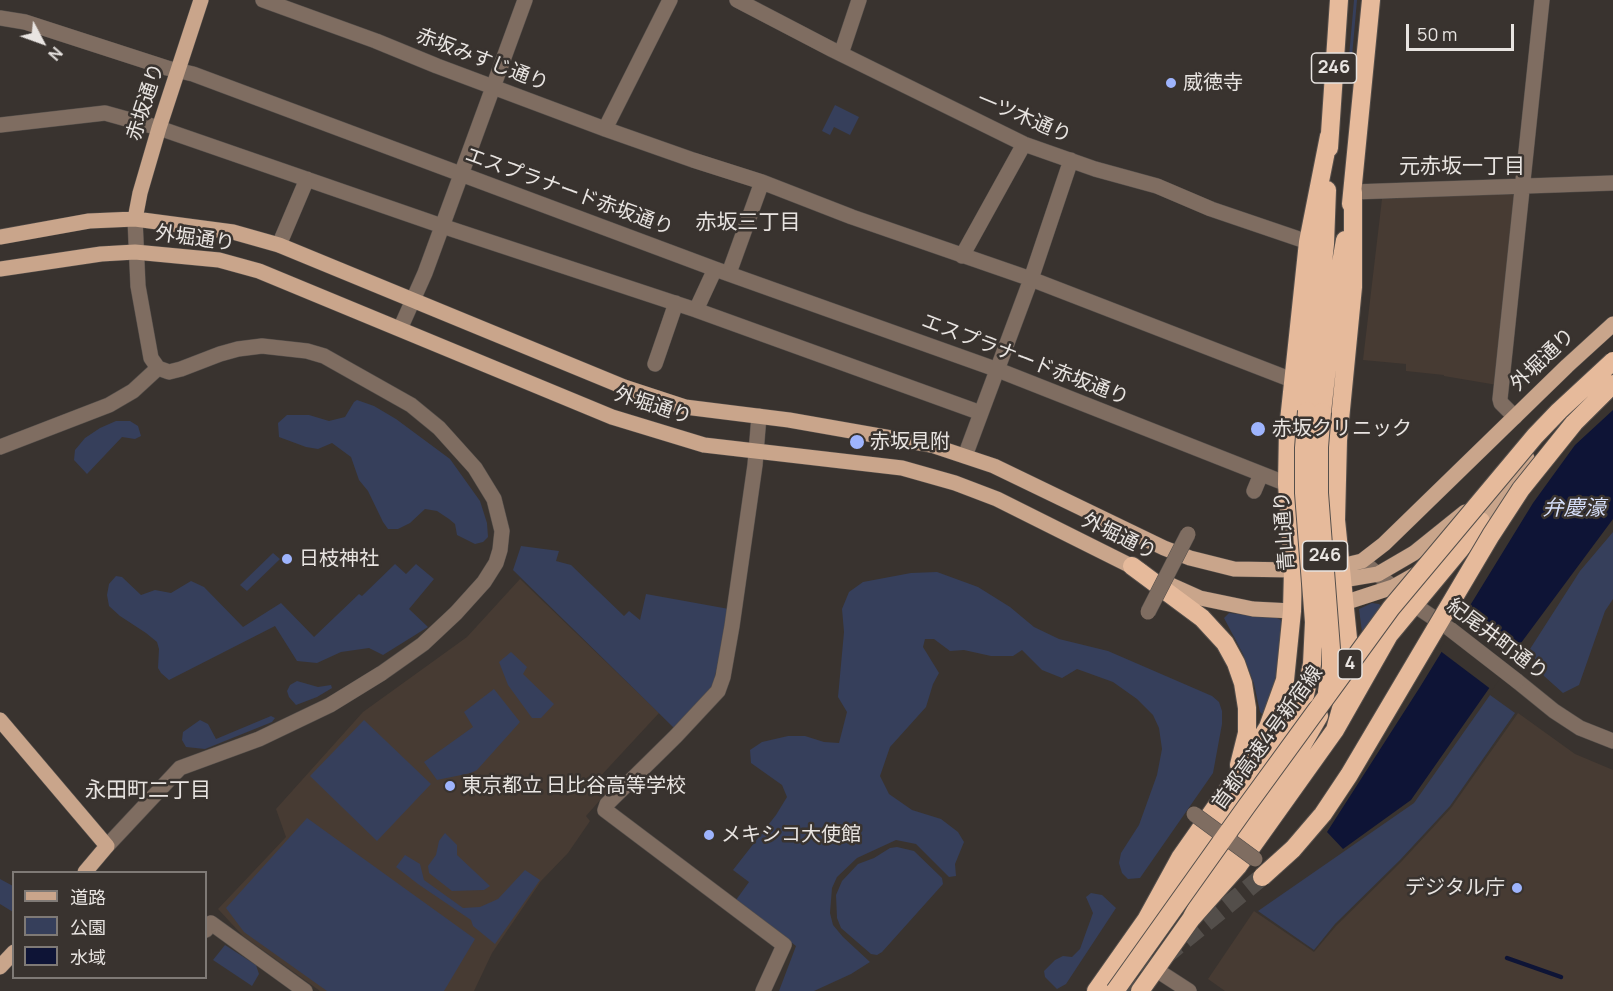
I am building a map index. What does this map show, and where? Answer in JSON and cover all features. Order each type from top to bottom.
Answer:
[{"type":"highway","name":"青山通り","points":[[1140,991],[1191,919],[1224,856],[1308,737],[1326,699],[1332,649],[1319,493],[1319,447],[1314,412],[1326,244],[1329,136],[1339,0]]},
{"type":"highway","name":"青山通り","points":[[1096,991],[1146,920],[1193,867],[1287,732],[1305,695],[1312,664],[1314,622],[1304,493],[1304,448],[1314,412],[1353,192],[1371,0]]},
{"type":"highway","points":[[1146,920],[1180,858],[1233,784],[1268,727],[1288,665],[1293,610],[1293,570],[1287,484],[1288,430],[1308,242],[1329,136]]},
{"type":"highway","points":[[1335,730],[1345,701],[1349,680],[1349,648],[1336,520],[1338,440],[1353,287],[1353,192]]},
{"type":"highway","name":"首都高速4号新宿線","points":[[1115,991],[1391,608],[1535,436],[1613,361]]},
{"type":"highway","points":[[1262,877],[1293,849],[1323,814],[1521,489],[1555,444],[1613,384]]},
{"type":"highway","points":[[1191,919],[1238,866],[1335,730],[1389,635],[1481,521]]},
{"type":"highway","points":[[1132,566],[1202,618],[1226,643],[1236,663],[1243,683],[1247,725],[1242,755],[1233,784]]},
{"type":"main road","name":"赤坂通り","points":[[135,219],[159,128],[201,0]]},
{"type":"main road","name":"外堀通り","points":[[0,237],[88,221],[135,219],[233,232],[279,245],[624,387],[686,407],[789,420],[931,445],[1032,483],[1164,548],[1190,558],[1234,569],[1293,570]]},
{"type":"main road","name":"外堀通り","points":[[0,269],[101,254],[135,252],[219,260],[259,271],[612,417],[704,445],[902,468],[936,476],[997,500],[1200,598],[1253,609],[1293,610]]},
{"type":"main road","name":"外堀通り","points":[[1342,573],[1384,544],[1613,324]]},
{"type":"main road","points":[[1344,603],[1393,587],[1419,572],[1481,521],[1560,420],[1613,370]]},
{"type":"main road","points":[[1342,573],[1378,574],[1414,553],[1467,510],[1504,489]]},
{"type":"main road","points":[[0,720],[107,846],[87,871]]},
{"type":"main road","points":[[0,967],[12,954]]},
{"type":"street","name":"赤坂みすじ通り","points":[[263,0],[605,129],[762,182],[852,217],[1031,279],[1292,380]]},
{"type":"street","points":[[400,329],[425,273],[525,0]]},
{"type":"street","points":[[605,129],[670,0]]},
{"type":"street","name":"一ツ木通り","points":[[737,0],[1024,144],[1157,186],[1211,209],[1308,242]]},
{"type":"street","points":[[841,54],[859,0]]},
{"type":"street","points":[[1515,417],[1500,399],[1542,0]]},
{"type":"street","name":"エスプラナード赤坂通り","points":[[0,18],[25,22],[193,74],[722,271],[998,370],[1287,484]]},
{"type":"street","points":[[0,125],[105,113],[159,128],[442,226],[676,303],[981,413]]},
{"type":"street","points":[[962,256],[1024,144]]},
{"type":"street","points":[[965,456],[1031,279],[1071,160]]},
{"type":"street","points":[[279,245],[306,178]]},
{"type":"street","points":[[696,310],[722,271],[762,182]]},
{"type":"street","points":[[1353,192],[1613,183]]},
{"type":"street","points":[[107,846],[180,768],[259,739],[330,705],[423,644],[456,614],[484,582],[496,563],[502,531],[494,500],[476,468],[439,428],[411,405],[324,356],[307,351],[262,346],[220,354],[169,372],[158,368],[151,358],[138,286],[135,219]]},
{"type":"street","points":[[655,364],[676,303]]},
{"type":"street","points":[[0,447],[109,405],[133,391],[158,368]]},
{"type":"street","points":[[759,416],[732,626],[723,677],[718,691],[607,804],[605,810],[784,945],[763,991]]},
{"type":"street","points":[[1148,612],[1188,534]]},
{"type":"street","name":"紀尾井町通り","points":[[1362,561],[1413,604],[1450,629],[1554,711],[1580,728],[1613,741]]},
{"type":"street","points":[[1194,814],[1255,859]]},
{"type":"street","points":[[207,929],[211,923],[305,991]]},
{"type":"street","points":[[1155,969],[1189,991]]},
{"type":"shaded area","points":[[1517,192],[1497,385],[1444,375],[1406,371],[1406,364],[1363,360],[1382,199]]},
{"type":"shaded area","name":"東京都立 日比谷高等学校","points":[[520,579],[659,713],[597,780],[608,791],[586,816],[590,821],[568,853],[541,881],[492,953],[474,991],[320,991],[243,936],[218,909],[286,837],[276,809],[363,712],[467,637]]},
{"type":"shaded area","points":[[1518,713],[1575,754],[1613,770],[1613,991],[1225,991],[1208,979],[1254,911],[1314,952],[1336,926],[1401,862],[1451,808]]},
{"type":"green space","points":[[1354,0],[1357,0],[1351,68],[1348,68]]},
{"type":"green space","points":[[835,105],[859,117],[850,135],[834,127],[830,135],[822,131]]},
{"type":"green space","points":[[357,400],[374,406],[396,419],[450,459],[480,501],[487,523],[488,537],[483,542],[475,544],[457,535],[455,524],[449,519],[437,511],[425,509],[410,523],[398,529],[388,529],[368,491],[359,480],[351,457],[332,443],[318,449],[279,437],[278,423],[287,415],[309,415],[329,421],[345,417]]},
{"type":"green space","points":[[116,421],[130,421],[138,426],[141,436],[135,439],[122,437],[87,474],[74,460],[75,450],[85,438]]},
{"type":"green space","points":[[1613,532],[1613,599],[1605,611],[1579,685],[1563,693],[1544,676],[1530,649],[1580,571]]},
{"type":"green space","points":[[521,546],[559,551],[556,561],[571,565],[624,616],[629,611],[640,620],[646,594],[729,609],[713,686],[674,728],[513,570]]},
{"type":"green space","points":[[273,553],[280,559],[247,591],[240,585]]},
{"type":"green space","points":[[395,564],[406,574],[416,564],[434,579],[409,609],[428,627],[383,655],[369,648],[341,652],[317,663],[297,661],[275,626],[169,680],[158,668],[157,642],[109,606],[107,595],[109,584],[116,576],[122,577],[141,595],[155,590],[171,593],[191,581],[204,587],[243,627],[281,603],[314,637],[359,594],[362,596]]},
{"type":"green space","points":[[937,572],[978,587],[1010,607],[1034,627],[1059,639],[1108,651],[1212,696],[1219,702],[1222,711],[1222,724],[1213,773],[1140,878],[1128,879],[1122,873],[1119,863],[1121,853],[1139,825],[1157,775],[1162,749],[1159,728],[1153,715],[1137,699],[1113,682],[1077,669],[1062,678],[1042,670],[1022,650],[1013,656],[991,656],[964,650],[950,651],[934,639],[925,639],[923,647],[939,673],[926,707],[890,747],[880,776],[889,794],[912,810],[941,819],[958,832],[964,842],[955,864],[956,876],[949,877],[916,844],[896,840],[857,858],[837,877],[832,888],[830,913],[833,925],[870,962],[851,974],[814,991],[779,991],[796,946],[736,900],[749,882],[733,870],[776,815],[787,797],[782,785],[751,763],[750,750],[762,742],[788,736],[805,736],[824,742],[839,743],[847,712],[838,697],[844,632],[842,609],[849,592],[863,582],[911,573]]},
{"type":"green space","points":[[1372,603],[1379,604],[1393,615],[1365,655],[1359,609]]},
{"type":"green space","points":[[1229,613],[1281,620],[1278,671],[1263,715],[1260,712],[1254,684],[1243,654],[1224,618]]},
{"type":"green space","points":[[511,652],[527,667],[523,674],[554,704],[541,718],[532,718],[508,685],[499,662]]},
{"type":"green space","points":[[297,681],[318,687],[331,685],[332,688],[296,705],[287,691],[290,685]]},
{"type":"green space","points":[[494,689],[520,722],[477,770],[437,780],[424,762],[473,727],[464,712]]},
{"type":"green space","points":[[1490,695],[1515,713],[1450,806],[1400,860],[1335,924],[1314,950],[1258,911],[1414,803]]},
{"type":"green space","points":[[271,716],[275,718],[272,722],[205,749],[186,747],[182,740],[183,732],[200,720],[208,724],[216,739]]},
{"type":"green space","points":[[364,720],[431,784],[377,841],[310,776]]},
{"type":"green space","points":[[307,818],[475,939],[444,991],[327,991],[244,932],[226,908]]},
{"type":"green space","points":[[445,833],[457,845],[457,855],[490,886],[484,890],[452,891],[429,873],[428,866],[436,855],[439,841]]},
{"type":"green space","points":[[897,847],[914,851],[942,878],[943,884],[882,952],[877,955],[871,954],[841,928],[837,918],[836,895],[842,881],[858,864],[890,848]]},
{"type":"green space","points":[[405,855],[420,864],[424,880],[463,908],[480,907],[498,899],[525,870],[540,880],[495,944],[473,926],[471,920],[396,867]]},
{"type":"green space","points":[[0,879],[12,885],[12,911],[0,904]]},
{"type":"green space","points":[[1091,893],[1102,895],[1116,908],[1066,984],[1057,989],[1045,977],[1044,971],[1055,960],[1063,956],[1072,957],[1080,949],[1093,913],[1086,897]]},
{"type":"green space","points":[[225,945],[256,965],[259,974],[252,986],[213,960]]},
{"type":"water","name":"弁慶濠","points":[[1613,410],[1613,519],[1518,647],[1411,800],[1343,849],[1327,832],[1420,687],[1533,503],[1575,445]]},
{"type":"pier","points":[[1463,609],[1518,653],[1492,690],[1439,650]]},
{"type":"waterway","points":[[1507,958],[1561,977]]},
{"type":"tunnel","points":[[1122,991],[1262,877]]},
{"type":"place","name":"威徳寺","points":[[1171,83]]},
{"type":"place","name":"赤坂クリニック","points":[[1258,429]]},
{"type":"place","name":"赤坂見附","points":[[857,442]]},
{"type":"place","name":"日枝神社","points":[[287,559]]},
{"type":"place","name":"東京都立 日比谷高等学校","points":[[450,786]]},
{"type":"place","name":"メキシコ大使館","points":[[709,835]]},
{"type":"place","name":"デジタル庁","points":[[1517,888]]},
{"type":"district","name":"元赤坂一丁目","points":[[1462,167]]},
{"type":"district","name":"赤坂三丁目","points":[[748,223]]},
{"type":"district","name":"永田町二丁目","points":[[148,791]]}]
